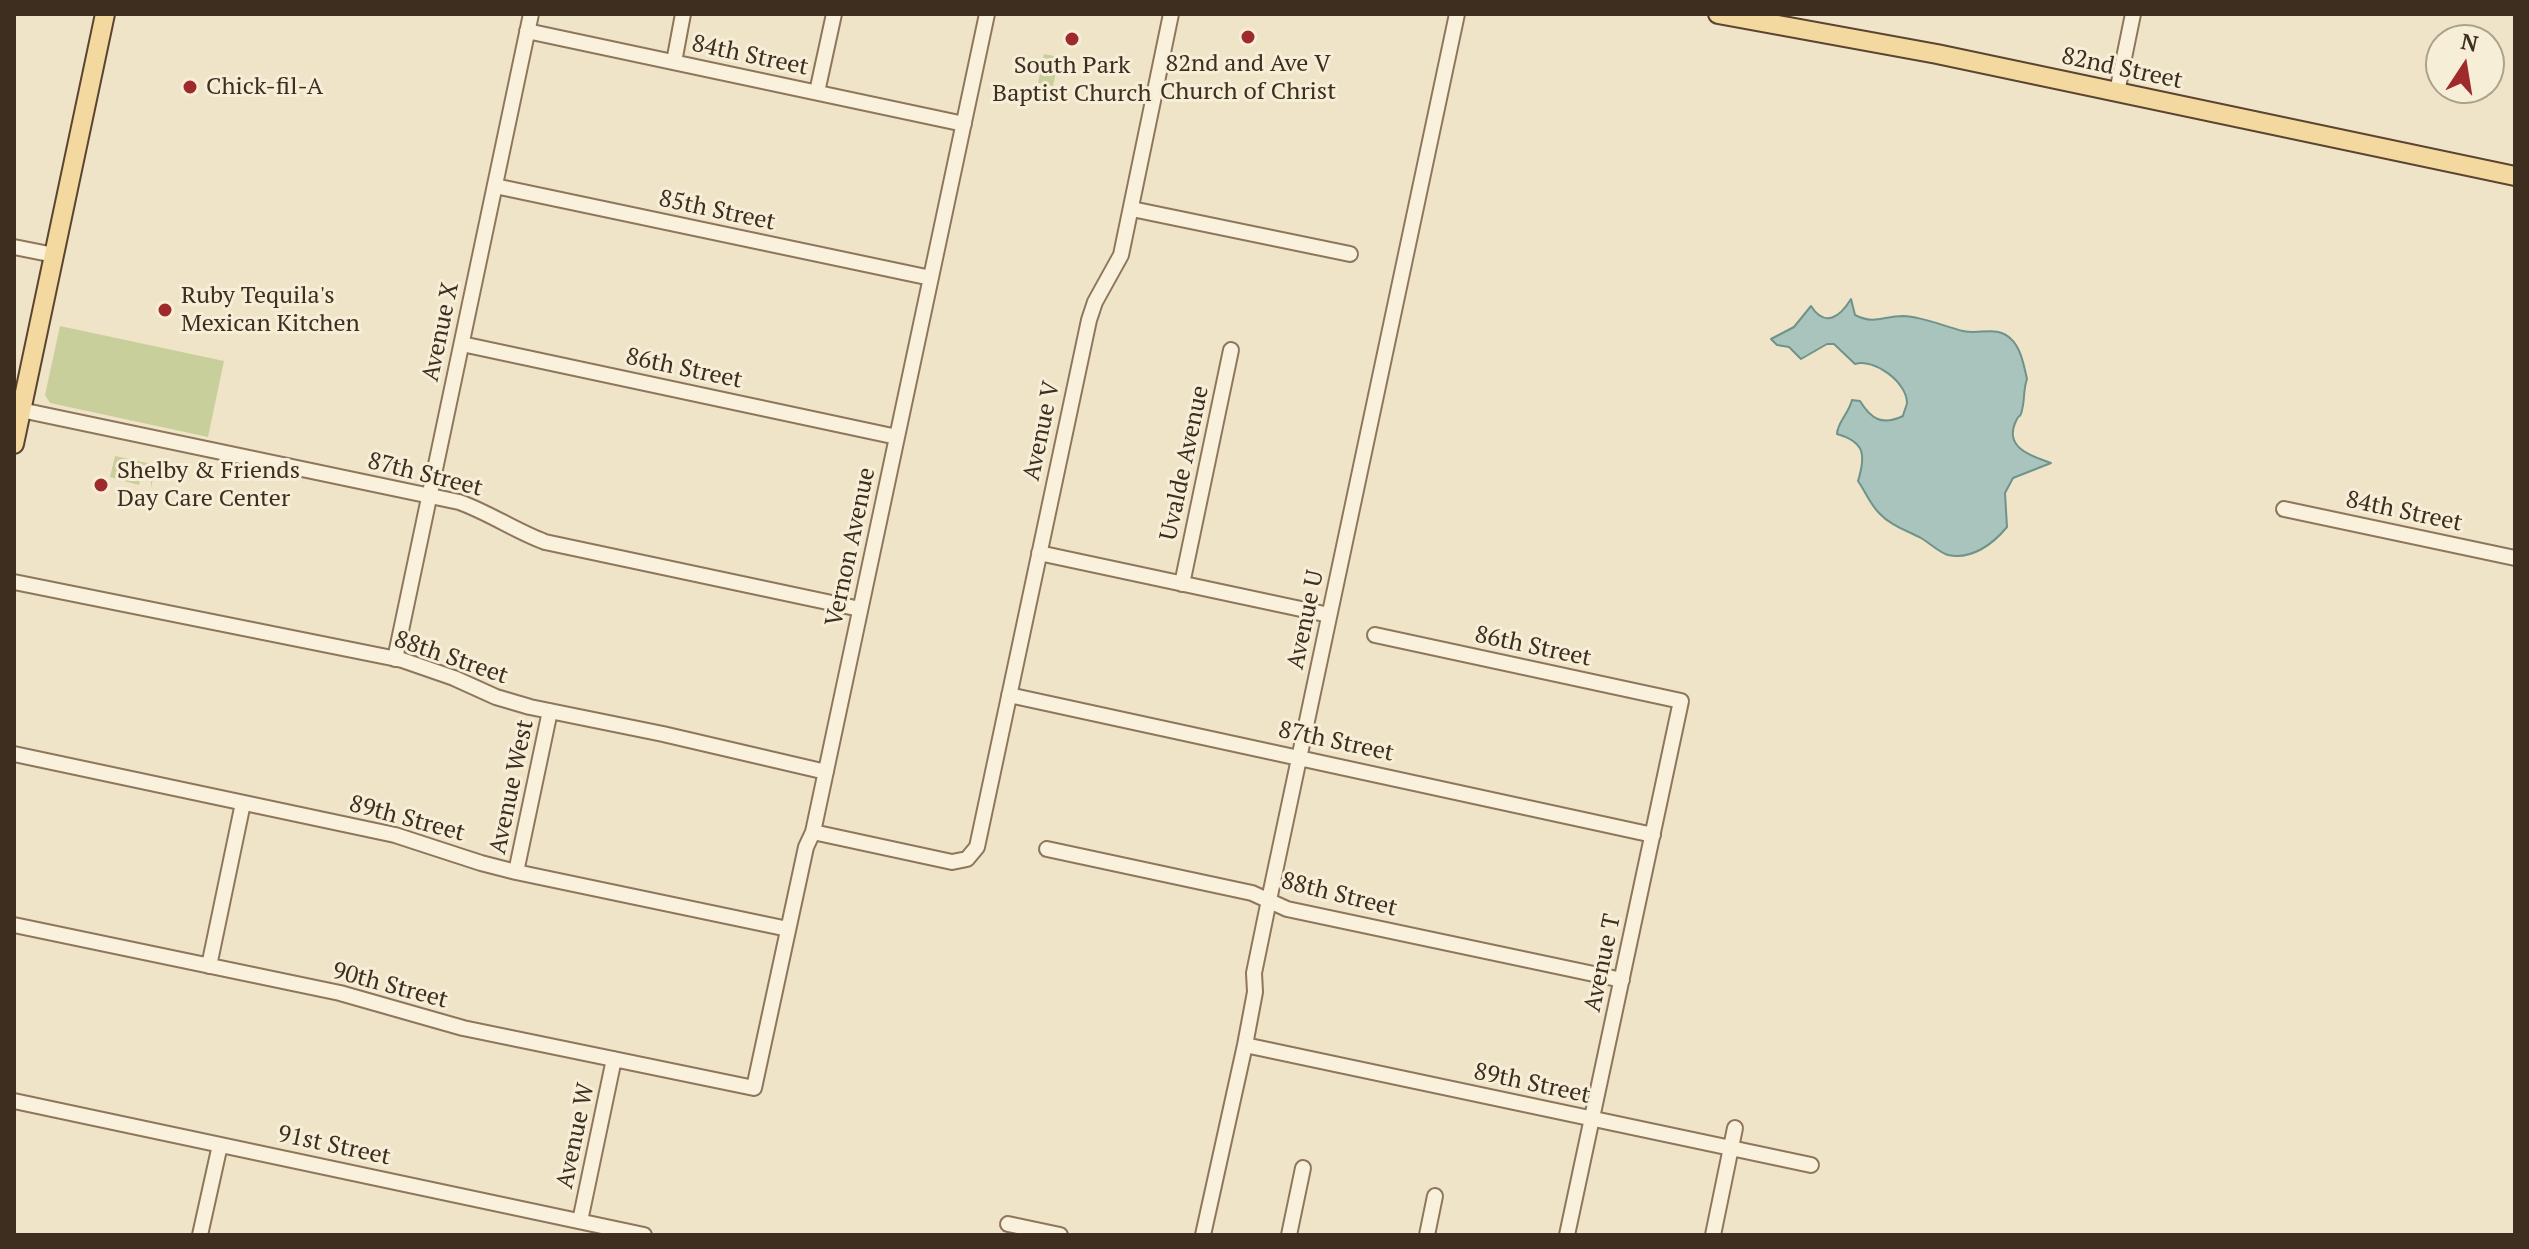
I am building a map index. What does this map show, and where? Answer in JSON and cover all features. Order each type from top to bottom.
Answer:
[{"type":"main road","points":[[14,444],[105,14]]},
{"type":"main road","name":"82nd Street","points":[[1718,14],[1937,54],[2515,176]]},
{"type":"street","name":"Avenue X","points":[[395,659],[531,14]]},
{"type":"street","points":[[674,62],[683,14]]},
{"type":"street","points":[[817,92],[834,14]]},
{"type":"street","name":"Vernon Avenue","points":[[754,1088],[806,847],[813,832],[987,14]]},
{"type":"street","name":"Avenue V","points":[[813,832],[952,862],[967,859],[977,847],[1089,320],[1095,302],[1121,255],[1171,14]]},
{"type":"street","name":"Avenue U","points":[[1203,1235],[1245,1045],[1255,992],[1254,973],[1269,900],[1457,14]]},
{"type":"street","points":[[2117,92],[2133,14]]},
{"type":"street","name":"84th Street","points":[[527,31],[964,124]]},
{"type":"street","name":"85th Street","points":[[495,186],[931,278]]},
{"type":"street","points":[[1132,209],[1350,254]]},
{"type":"street","points":[[14,247],[54,255]]},
{"type":"street","name":"86th Street","points":[[462,344],[897,437]]},
{"type":"street","name":"Uvalde Avenue","points":[[1182,584],[1231,350]]},
{"type":"street","name":"87th Street","points":[[21,410],[459,502],[545,542],[860,609]]},
{"type":"street","name":"84th Street","points":[[2284,509],[2515,558]]},
{"type":"street","points":[[1039,553],[1329,615]]},
{"type":"street","name":"88th Street","points":[[14,582],[395,659],[454,678],[496,697],[826,772]]},
{"type":"street","name":"86th Street","points":[[1375,635],[1681,701]]},
{"type":"street","name":"87th Street","points":[[1009,695],[1653,835]]},
{"type":"street","name":"Avenue T","points":[[1567,1235],[1681,701]]},
{"type":"street","name":"Avenue West","points":[[516,872],[550,711]]},
{"type":"street","name":"89th Street","points":[[14,754],[395,835],[516,872],[788,929]]},
{"type":"street","points":[[209,966],[243,803]]},
{"type":"street","name":"88th Street","points":[[1047,849],[1252,893],[1287,909],[1622,980]]},
{"type":"street","name":"90th Street","points":[[14,925],[340,993],[463,1028],[754,1088]]},
{"type":"street","name":"89th Street","points":[[1245,1045],[1811,1165]]},
{"type":"street","name":"Avenue W","points":[[580,1221],[614,1059]]},
{"type":"street","name":"91st Street","points":[[14,1101],[644,1235]]},
{"type":"street","points":[[1713,1235],[1735,1128]]},
{"type":"street","points":[[200,1235],[220,1145]]},
{"type":"street","points":[[1289,1235],[1303,1168]]},
{"type":"street","points":[[1427,1235],[1435,1196]]},
{"type":"street","points":[[1008,1224],[1060,1235]]},
{"type":"green space","points":[[1044,54],[1059,57],[1053,86],[1038,83]]},
{"type":"green space","points":[[60,326],[224,361],[208,437],[50,403],[45,395]]},
{"type":"green space","points":[[115,456],[156,465],[151,488],[151,477],[141,475],[139,485],[110,477]]},
{"type":"water","points":[[1851,299],[1855,315],[1862,318],[1911,317],[1963,331],[2000,332],[2017,347],[2027,379],[2013,438],[2022,450],[2051,463],[2013,478],[2005,493],[2007,527],[1974,553],[1948,555],[1894,525],[1873,506],[1858,481],[1861,451],[1853,441],[1837,434],[1839,426],[1852,400],[1860,401],[1878,419],[1903,416],[1906,395],[1896,380],[1880,368],[1855,364],[1834,344],[1827,344],[1801,359],[1789,347],[1777,345],[1771,339],[1794,327],[1811,306],[1822,317],[1832,318]]},
{"type":"place","name":"82nd and Ave V Church of Christ","points":[[1248,37]]},
{"type":"place","name":"South Park Baptist Church","points":[[1072,39]]},
{"type":"place","name":"Chick-fil-A","points":[[190,87]]},
{"type":"place","name":"Ruby Tequila's Mexican Kitchen","points":[[165,310]]},
{"type":"place","name":"Shelby & Friends Day Care Center","points":[[101,485]]}]
